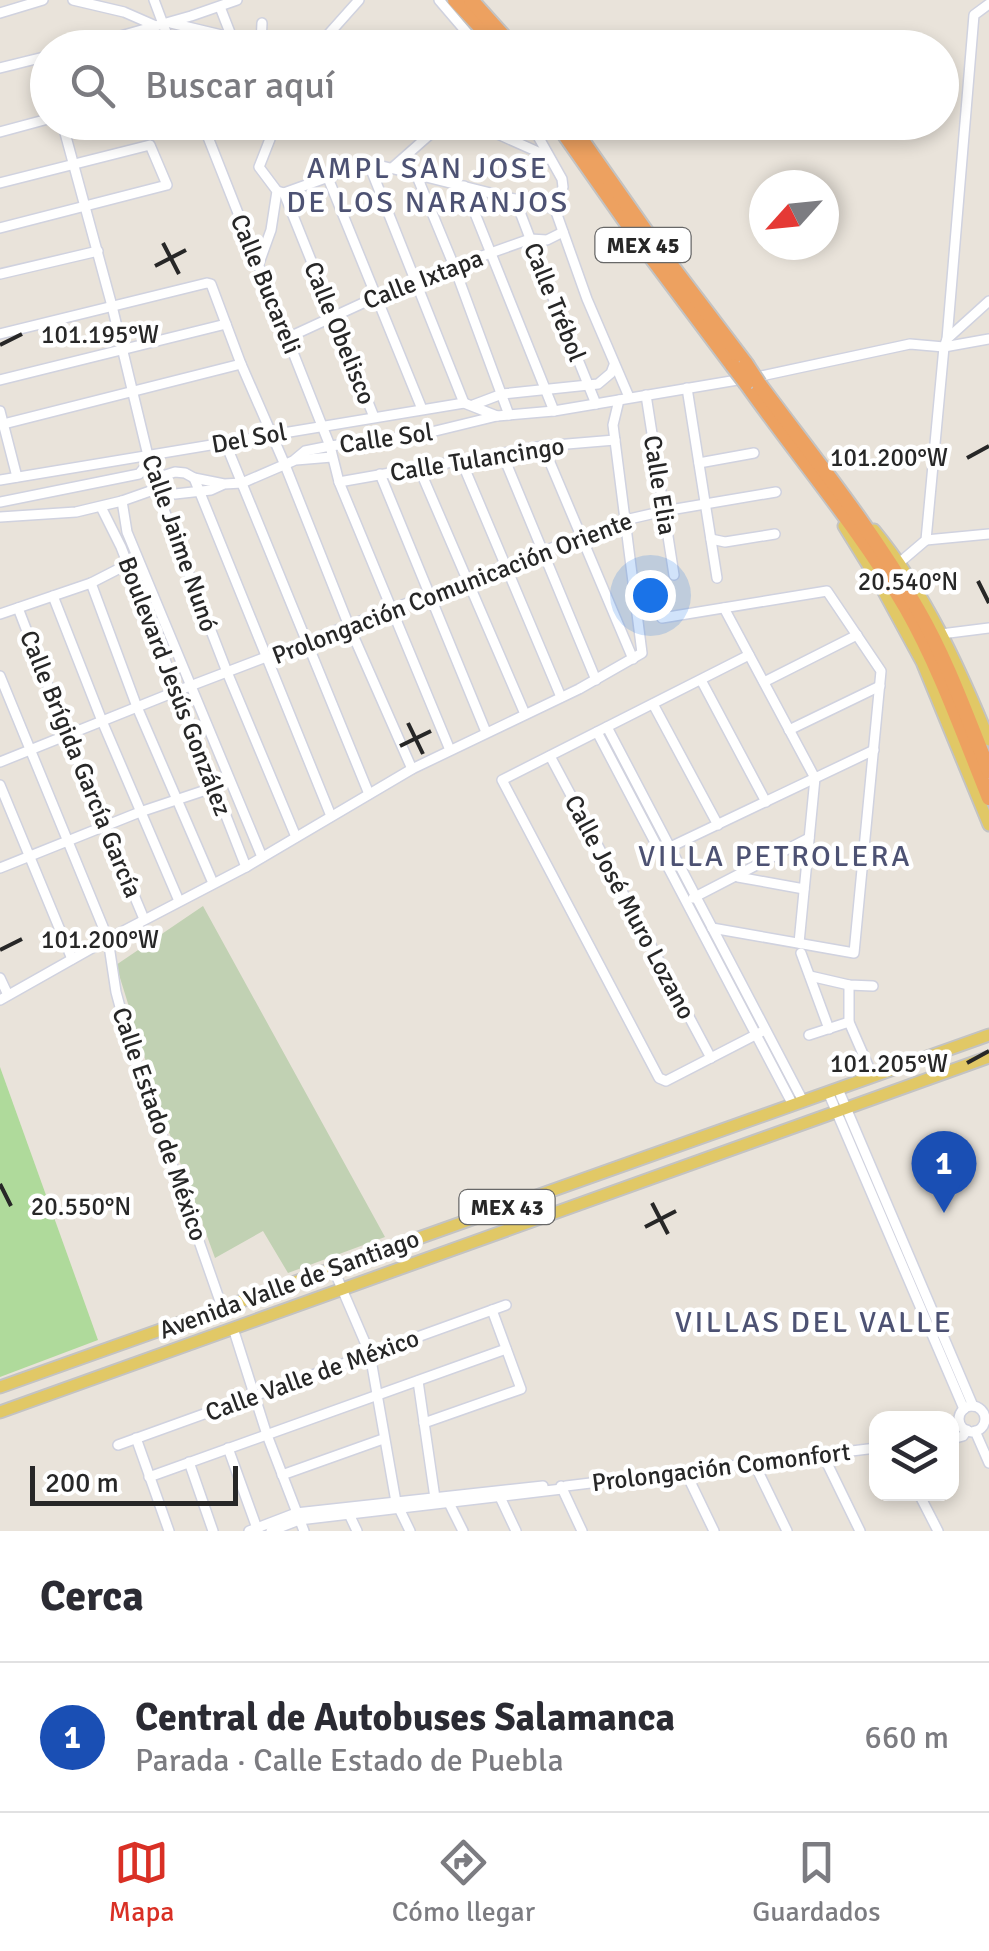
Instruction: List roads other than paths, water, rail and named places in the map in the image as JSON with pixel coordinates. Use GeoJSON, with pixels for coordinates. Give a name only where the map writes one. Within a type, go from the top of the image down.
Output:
{"type":"FeatureCollection","features":[{"type":"Feature","properties":{"kind":"highway"},"geometry":{"type":"LineString","coordinates":[[455,0],[483,30]]}},
{"type":"Feature","properties":{"kind":"highway"},"geometry":{"type":"LineString","coordinates":[[471,0],[498,30]]}},
{"type":"Feature","properties":{"kind":"highway","name":"MEX 45"},"geometry":{"type":"LineString","coordinates":[[569,140],[644,246],[739,365]]}},
{"type":"Feature","properties":{"kind":"highway","name":"MEX 45"},"geometry":{"type":"LineString","coordinates":[[582,140],[907,610],[949,698],[989,798]]}},
{"type":"Feature","properties":{"kind":"highway","name":"MEX 45"},"geometry":{"type":"LineString","coordinates":[[752,384],[825,473],[888,560],[950,675],[989,771]]}},
{"type":"Feature","properties":{"kind":"main road"},"geometry":{"type":"LineString","coordinates":[[801,460],[878,580],[922,662],[989,825]]}},
{"type":"Feature","properties":{"kind":"main road"},"geometry":{"type":"LineString","coordinates":[[825,473],[899,562],[941,634],[989,740]]}},
{"type":"Feature","properties":{"kind":"main road","name":"Avenida Valle de Santiago"},"geometry":{"type":"LineString","coordinates":[[0,1387],[989,1035]]}},
{"type":"Feature","properties":{"kind":"main road","name":"Avenida Valle de Santiago"},"geometry":{"type":"LineString","coordinates":[[0,1412],[989,1057]]}},
{"type":"Feature","properties":{"kind":"street"},"geometry":{"type":"LineString","coordinates":[[0,13],[43,0]]}},
{"type":"Feature","properties":{"kind":"street"},"geometry":{"type":"LineString","coordinates":[[73,0],[185,30]]}},
{"type":"Feature","properties":{"kind":"street"},"geometry":{"type":"LineString","coordinates":[[122,0],[124,12]]}},
{"type":"Feature","properties":{"kind":"street"},"geometry":{"type":"LineString","coordinates":[[154,0],[164,30]]}},
{"type":"Feature","properties":{"kind":"street"},"geometry":{"type":"LineString","coordinates":[[144,30],[237,0]]}},
{"type":"Feature","properties":{"kind":"street"},"geometry":{"type":"LineString","coordinates":[[333,30],[358,0]]}},
{"type":"Feature","properties":{"kind":"street"},"geometry":{"type":"LineString","coordinates":[[439,0],[465,30]]}},
{"type":"Feature","properties":{"kind":"street"},"geometry":{"type":"LineString","coordinates":[[926,540],[974,15],[989,4]]}},
{"type":"Feature","properties":{"kind":"street"},"geometry":{"type":"LineString","coordinates":[[220,7],[229,30]]}},
{"type":"Feature","properties":{"kind":"street"},"geometry":{"type":"LineString","coordinates":[[262,23],[262,30]]}},
{"type":"Feature","properties":{"kind":"street"},"geometry":{"type":"LineString","coordinates":[[0,68],[30,60]]}},
{"type":"Feature","properties":{"kind":"street"},"geometry":{"type":"LineString","coordinates":[[0,132],[30,124]]}},
{"type":"Feature","properties":{"kind":"street","name":"Calle Jaime Nunó"},"geometry":{"type":"LineString","coordinates":[[67,140],[155,484],[226,672],[296,837]]}},
{"type":"Feature","properties":{"kind":"street","name":"Calle Bucareli"},"geometry":{"type":"LineString","coordinates":[[209,140],[330,446],[340,482],[450,750]]}},
{"type":"Feature","properties":{"kind":"street","name":"Calle Obelisco"},"geometry":{"type":"LineString","coordinates":[[270,140],[259,167],[280,192],[374,417]]}},
{"type":"Feature","properties":{"kind":"street"},"geometry":{"type":"LineString","coordinates":[[392,168],[424,140]]}},
{"type":"Feature","properties":{"kind":"street"},"geometry":{"type":"LineString","coordinates":[[511,140],[547,156]]}},
{"type":"Feature","properties":{"kind":"street"},"geometry":{"type":"LineString","coordinates":[[539,140],[563,183],[555,209],[624,398],[613,425],[638,656]]}},
{"type":"Feature","properties":{"kind":"street"},"geometry":{"type":"LineString","coordinates":[[0,183],[150,146],[166,185],[0,228]]}},
{"type":"Feature","properties":{"kind":"street"},"geometry":{"type":"LineString","coordinates":[[348,156],[350,170]]}},
{"type":"Feature","properties":{"kind":"street"},"geometry":{"type":"LineString","coordinates":[[370,167],[468,404],[497,416]]}},
{"type":"Feature","properties":{"kind":"street"},"geometry":{"type":"LineString","coordinates":[[258,266],[280,192],[350,170],[392,168],[555,209]]}},
{"type":"Feature","properties":{"kind":"street"},"geometry":{"type":"LineString","coordinates":[[416,174],[508,415],[554,411],[761,376],[910,344],[989,339]]}},
{"type":"Feature","properties":{"kind":"street"},"geometry":{"type":"LineString","coordinates":[[328,178],[422,409]]}},
{"type":"Feature","properties":{"kind":"street"},"geometry":{"type":"LineString","coordinates":[[464,186],[554,411]]}},
{"type":"Feature","properties":{"kind":"street","name":"Calle Trébol"},"geometry":{"type":"LineString","coordinates":[[516,199],[596,404]]}},
{"type":"Feature","properties":{"kind":"street","name":"Calle Ixtapa"},"geometry":{"type":"LineString","coordinates":[[287,338],[454,266],[562,232]]}},
{"type":"Feature","properties":{"kind":"street"},"geometry":{"type":"LineString","coordinates":[[0,274],[98,251]]}},
{"type":"Feature","properties":{"kind":"street"},"geometry":{"type":"LineString","coordinates":[[0,334],[211,284],[241,364],[289,463],[349,626],[412,769]]}},
{"type":"Feature","properties":{"kind":"street"},"geometry":{"type":"LineString","coordinates":[[946,343],[989,302]]}},
{"type":"Feature","properties":{"kind":"street"},"geometry":{"type":"LineString","coordinates":[[0,380],[226,324]]}},
{"type":"Feature","properties":{"kind":"street"},"geometry":{"type":"LineString","coordinates":[[2,424],[241,364]]}},
{"type":"Feature","properties":{"kind":"street"},"geometry":{"type":"LineString","coordinates":[[588,385],[606,380],[614,364]]}},
{"type":"Feature","properties":{"kind":"street","name":"Del Sol"},"geometry":{"type":"LineString","coordinates":[[0,480],[272,434],[323,429],[374,417],[468,404],[502,394],[588,385]]}},
{"type":"Feature","properties":{"kind":"street"},"geometry":{"type":"LineString","coordinates":[[687,388],[717,578]]}},
{"type":"Feature","properties":{"kind":"street","name":"Calle Elia"},"geometry":{"type":"LineString","coordinates":[[646,395],[674,576]]}},
{"type":"Feature","properties":{"kind":"street"},"geometry":{"type":"LineString","coordinates":[[0,412],[18,477]]}},
{"type":"Feature","properties":{"kind":"street","name":"Calle Sol"},"geometry":{"type":"LineString","coordinates":[[155,484],[175,472],[224,484],[242,483],[289,463],[305,451],[419,434],[508,415]]}},
{"type":"Feature","properties":{"kind":"street"},"geometry":{"type":"LineString","coordinates":[[305,451],[323,429]]}},
{"type":"Feature","properties":{"kind":"street","name":"Calle Tulancingo"},"geometry":{"type":"LineString","coordinates":[[340,482],[543,446],[615,440]]}},
{"type":"Feature","properties":{"kind":"street"},"geometry":{"type":"LineString","coordinates":[[226,442],[369,794]]}},
{"type":"Feature","properties":{"kind":"street"},"geometry":{"type":"LineString","coordinates":[[543,446],[638,656]]}},
{"type":"Feature","properties":{"kind":"street"},"geometry":{"type":"LineString","coordinates":[[502,453],[596,680]]}},
{"type":"Feature","properties":{"kind":"street"},"geometry":{"type":"LineString","coordinates":[[699,464],[754,454]]}},
{"type":"Feature","properties":{"kind":"street"},"geometry":{"type":"LineString","coordinates":[[0,502],[139,474],[148,455]]}},
{"type":"Feature","properties":{"kind":"street"},"geometry":{"type":"LineString","coordinates":[[289,463],[332,458]]}},
{"type":"Feature","properties":{"kind":"street"},"geometry":{"type":"LineString","coordinates":[[460,460],[561,698]]}},
{"type":"Feature","properties":{"kind":"street"},"geometry":{"type":"LineString","coordinates":[[419,468],[525,714]]}},
{"type":"Feature","properties":{"kind":"street"},"geometry":{"type":"LineString","coordinates":[[380,474],[486,732]]}},
{"type":"Feature","properties":{"kind":"street"},"geometry":{"type":"LineString","coordinates":[[194,478],[330,816]]}},
{"type":"Feature","properties":{"kind":"street"},"geometry":{"type":"LineString","coordinates":[[0,517],[101,507],[155,484],[175,494],[211,490],[224,484]]}},
{"type":"Feature","properties":{"kind":"street","name":"Prolongación Comunicación Oriente"},"geometry":{"type":"LineString","coordinates":[[0,762],[626,520],[776,492]]}},
{"type":"Feature","properties":{"kind":"street","name":"Boulevard Jesús González"},"geometry":{"type":"LineString","coordinates":[[122,501],[127,532],[262,857]]}},
{"type":"Feature","properties":{"kind":"street","name":"Boulevard Jesús González"},"geometry":{"type":"LineString","coordinates":[[101,507],[128,564],[246,866]]}},
{"type":"Feature","properties":{"kind":"street"},"geometry":{"type":"LineString","coordinates":[[121,548],[127,532]]}},
{"type":"Feature","properties":{"kind":"street"},"geometry":{"type":"LineString","coordinates":[[711,539],[725,542],[775,534]]}},
{"type":"Feature","properties":{"kind":"street"},"geometry":{"type":"LineString","coordinates":[[899,562],[926,540],[989,534]]}},
{"type":"Feature","properties":{"kind":"street"},"geometry":{"type":"LineString","coordinates":[[0,614],[91,583],[138,558]]}},
{"type":"Feature","properties":{"kind":"street"},"geometry":{"type":"LineString","coordinates":[[91,583],[137,707],[213,883]]}},
{"type":"Feature","properties":{"kind":"street"},"geometry":{"type":"LineString","coordinates":[[662,618],[827,591],[882,671],[854,953],[800,948],[712,928]]}},
{"type":"Feature","properties":{"kind":"street"},"geometry":{"type":"LineString","coordinates":[[54,596],[179,901]]}},
{"type":"Feature","properties":{"kind":"street","name":"Calle Brígida García García"},"geometry":{"type":"LineString","coordinates":[[18,608],[144,919]]}},
{"type":"Feature","properties":{"kind":"street"},"geometry":{"type":"LineString","coordinates":[[724,608],[815,778],[800,948],[829,1029]]}},
{"type":"Feature","properties":{"kind":"street"},"geometry":{"type":"LineString","coordinates":[[941,634],[989,628]]}},
{"type":"Feature","properties":{"kind":"street"},"geometry":{"type":"LineString","coordinates":[[764,682],[857,635]]}},
{"type":"Feature","properties":{"kind":"street"},"geometry":{"type":"LineString","coordinates":[[0,978],[4,997],[246,866],[412,769],[561,698],[638,656]]}},
{"type":"Feature","properties":{"kind":"street"},"geometry":{"type":"LineString","coordinates":[[749,656],[502,780],[659,1078],[666,1080],[760,1032]]}},
{"type":"Feature","properties":{"kind":"street","name":"Calle Estado de México"},"geometry":{"type":"LineString","coordinates":[[0,676],[108,939],[126,1031],[222,1307]]}},
{"type":"Feature","properties":{"kind":"street"},"geometry":{"type":"LineString","coordinates":[[700,680],[766,802]]}},
{"type":"Feature","properties":{"kind":"street"},"geometry":{"type":"LineString","coordinates":[[790,730],[880,686]]}},
{"type":"Feature","properties":{"kind":"street"},"geometry":{"type":"LineString","coordinates":[[653,704],[718,825]]}},
{"type":"Feature","properties":{"kind":"street"},"geometry":{"type":"LineString","coordinates":[[602,730],[798,1103]]}},
{"type":"Feature","properties":{"kind":"street"},"geometry":{"type":"LineString","coordinates":[[665,850],[874,750]]}},
{"type":"Feature","properties":{"kind":"street","name":"Calle José Muro Lozano"},"geometry":{"type":"LineString","coordinates":[[550,756],[711,1058]]}},
{"type":"Feature","properties":{"kind":"street"},"geometry":{"type":"LineString","coordinates":[[0,785],[72,959]]}},
{"type":"Feature","properties":{"kind":"street"},"geometry":{"type":"LineString","coordinates":[[0,868],[140,812],[215,787]]}},
{"type":"Feature","properties":{"kind":"street"},"geometry":{"type":"LineString","coordinates":[[691,899],[809,838]]}},
{"type":"Feature","properties":{"kind":"street"},"geometry":{"type":"LineString","coordinates":[[735,876],[804,889]]}},
{"type":"Feature","properties":{"kind":"street"},"geometry":{"type":"LineString","coordinates":[[691,899],[712,928],[760,1032]]}},
{"type":"Feature","properties":{"kind":"street"},"geometry":{"type":"LineString","coordinates":[[727,958],[728,943],[737,932]]}},
{"type":"Feature","properties":{"kind":"street"},"geometry":{"type":"LineString","coordinates":[[810,976],[873,986]]}},
{"type":"Feature","properties":{"kind":"street"},"geometry":{"type":"LineString","coordinates":[[849,985],[849,1022],[873,1077]]}},
{"type":"Feature","properties":{"kind":"street"},"geometry":{"type":"LineString","coordinates":[[809,1035],[849,1022]]}},
{"type":"Feature","properties":{"kind":"street"},"geometry":{"type":"LineString","coordinates":[[833,1091],[968,1407]]}},
{"type":"Feature","properties":{"kind":"street"},"geometry":{"type":"LineString","coordinates":[[333,1268],[370,1354],[397,1505],[410,1531]]}},
{"type":"Feature","properties":{"kind":"street","name":"Calle Valle de México"},"geometry":{"type":"LineString","coordinates":[[118,1445],[506,1305]]}},
{"type":"Feature","properties":{"kind":"street"},"geometry":{"type":"LineString","coordinates":[[424,1423],[521,1389],[492,1310]]}},
{"type":"Feature","properties":{"kind":"street"},"geometry":{"type":"LineString","coordinates":[[233,1328],[304,1531]]}},
{"type":"Feature","properties":{"kind":"street"},"geometry":{"type":"LineString","coordinates":[[149,1476],[506,1349]]}},
{"type":"Feature","properties":{"kind":"street"},"geometry":{"type":"LineString","coordinates":[[418,1380],[435,1498]]}},
{"type":"Feature","properties":{"kind":"street"},"geometry":{"type":"LineString","coordinates":[[968,1407],[960,1420],[989,1463]]}},
{"type":"Feature","properties":{"kind":"street"},"geometry":{"type":"LineString","coordinates":[[959,1437],[983,1426],[981,1410],[968,1407]]}},
{"type":"Feature","properties":{"kind":"street"},"geometry":{"type":"LineString","coordinates":[[136,1438],[168,1531]]}},
{"type":"Feature","properties":{"kind":"street"},"geometry":{"type":"LineString","coordinates":[[282,1475],[384,1439]]}},
{"type":"Feature","properties":{"kind":"street"},"geometry":{"type":"LineString","coordinates":[[228,1448],[255,1530]]}},
{"type":"Feature","properties":{"kind":"street","name":"Prolongación Comonfort"},"geometry":{"type":"LineString","coordinates":[[271,1531],[298,1517],[349,1514],[435,1498],[869,1449]]}},
{"type":"Feature","properties":{"kind":"street"},"geometry":{"type":"LineString","coordinates":[[823,1455],[860,1531]]}},
{"type":"Feature","properties":{"kind":"street"},"geometry":{"type":"LineString","coordinates":[[190,1462],[213,1531]]}},
{"type":"Feature","properties":{"kind":"street"},"geometry":{"type":"LineString","coordinates":[[754,1463],[788,1531]]}},
{"type":"Feature","properties":{"kind":"street"},"geometry":{"type":"LineString","coordinates":[[685,1472],[714,1531]]}},
{"type":"Feature","properties":{"kind":"street"},"geometry":{"type":"LineString","coordinates":[[562,1486],[582,1531]]}},
{"type":"Feature","properties":{"kind":"street","name":"Prolongación Comonfort"},"geometry":{"type":"LineString","coordinates":[[255,1530],[298,1517],[449,1503],[562,1486]]}},
{"type":"Feature","properties":{"kind":"street"},"geometry":{"type":"LineString","coordinates":[[500,1497],[516,1531]]}},
{"type":"Feature","properties":{"kind":"street"},"geometry":{"type":"LineString","coordinates":[[923,1501],[938,1531]]}},
{"type":"Feature","properties":{"kind":"street"},"geometry":{"type":"LineString","coordinates":[[449,1503],[463,1531]]}},
{"type":"Feature","properties":{"kind":"street"},"geometry":{"type":"LineString","coordinates":[[349,1514],[357,1531]]}},
{"type":"Feature","properties":{"kind":"place","name":"Central de Autobuses Salamanca"},"geometry":{"type":"Point","coordinates":[944,1213]}},
{"type":"Feature","properties":{"kind":"district","name":"AMPL SAN JOSE DE LOS NARANJOS"},"geometry":{"type":"Point","coordinates":[428,185]}},
{"type":"Feature","properties":{"kind":"district","name":"VILLA PETROLERA"},"geometry":{"type":"Point","coordinates":[775,856]}},
{"type":"Feature","properties":{"kind":"district","name":"VILLAS DEL VALLE"},"geometry":{"type":"Point","coordinates":[814,1322]}}]}
